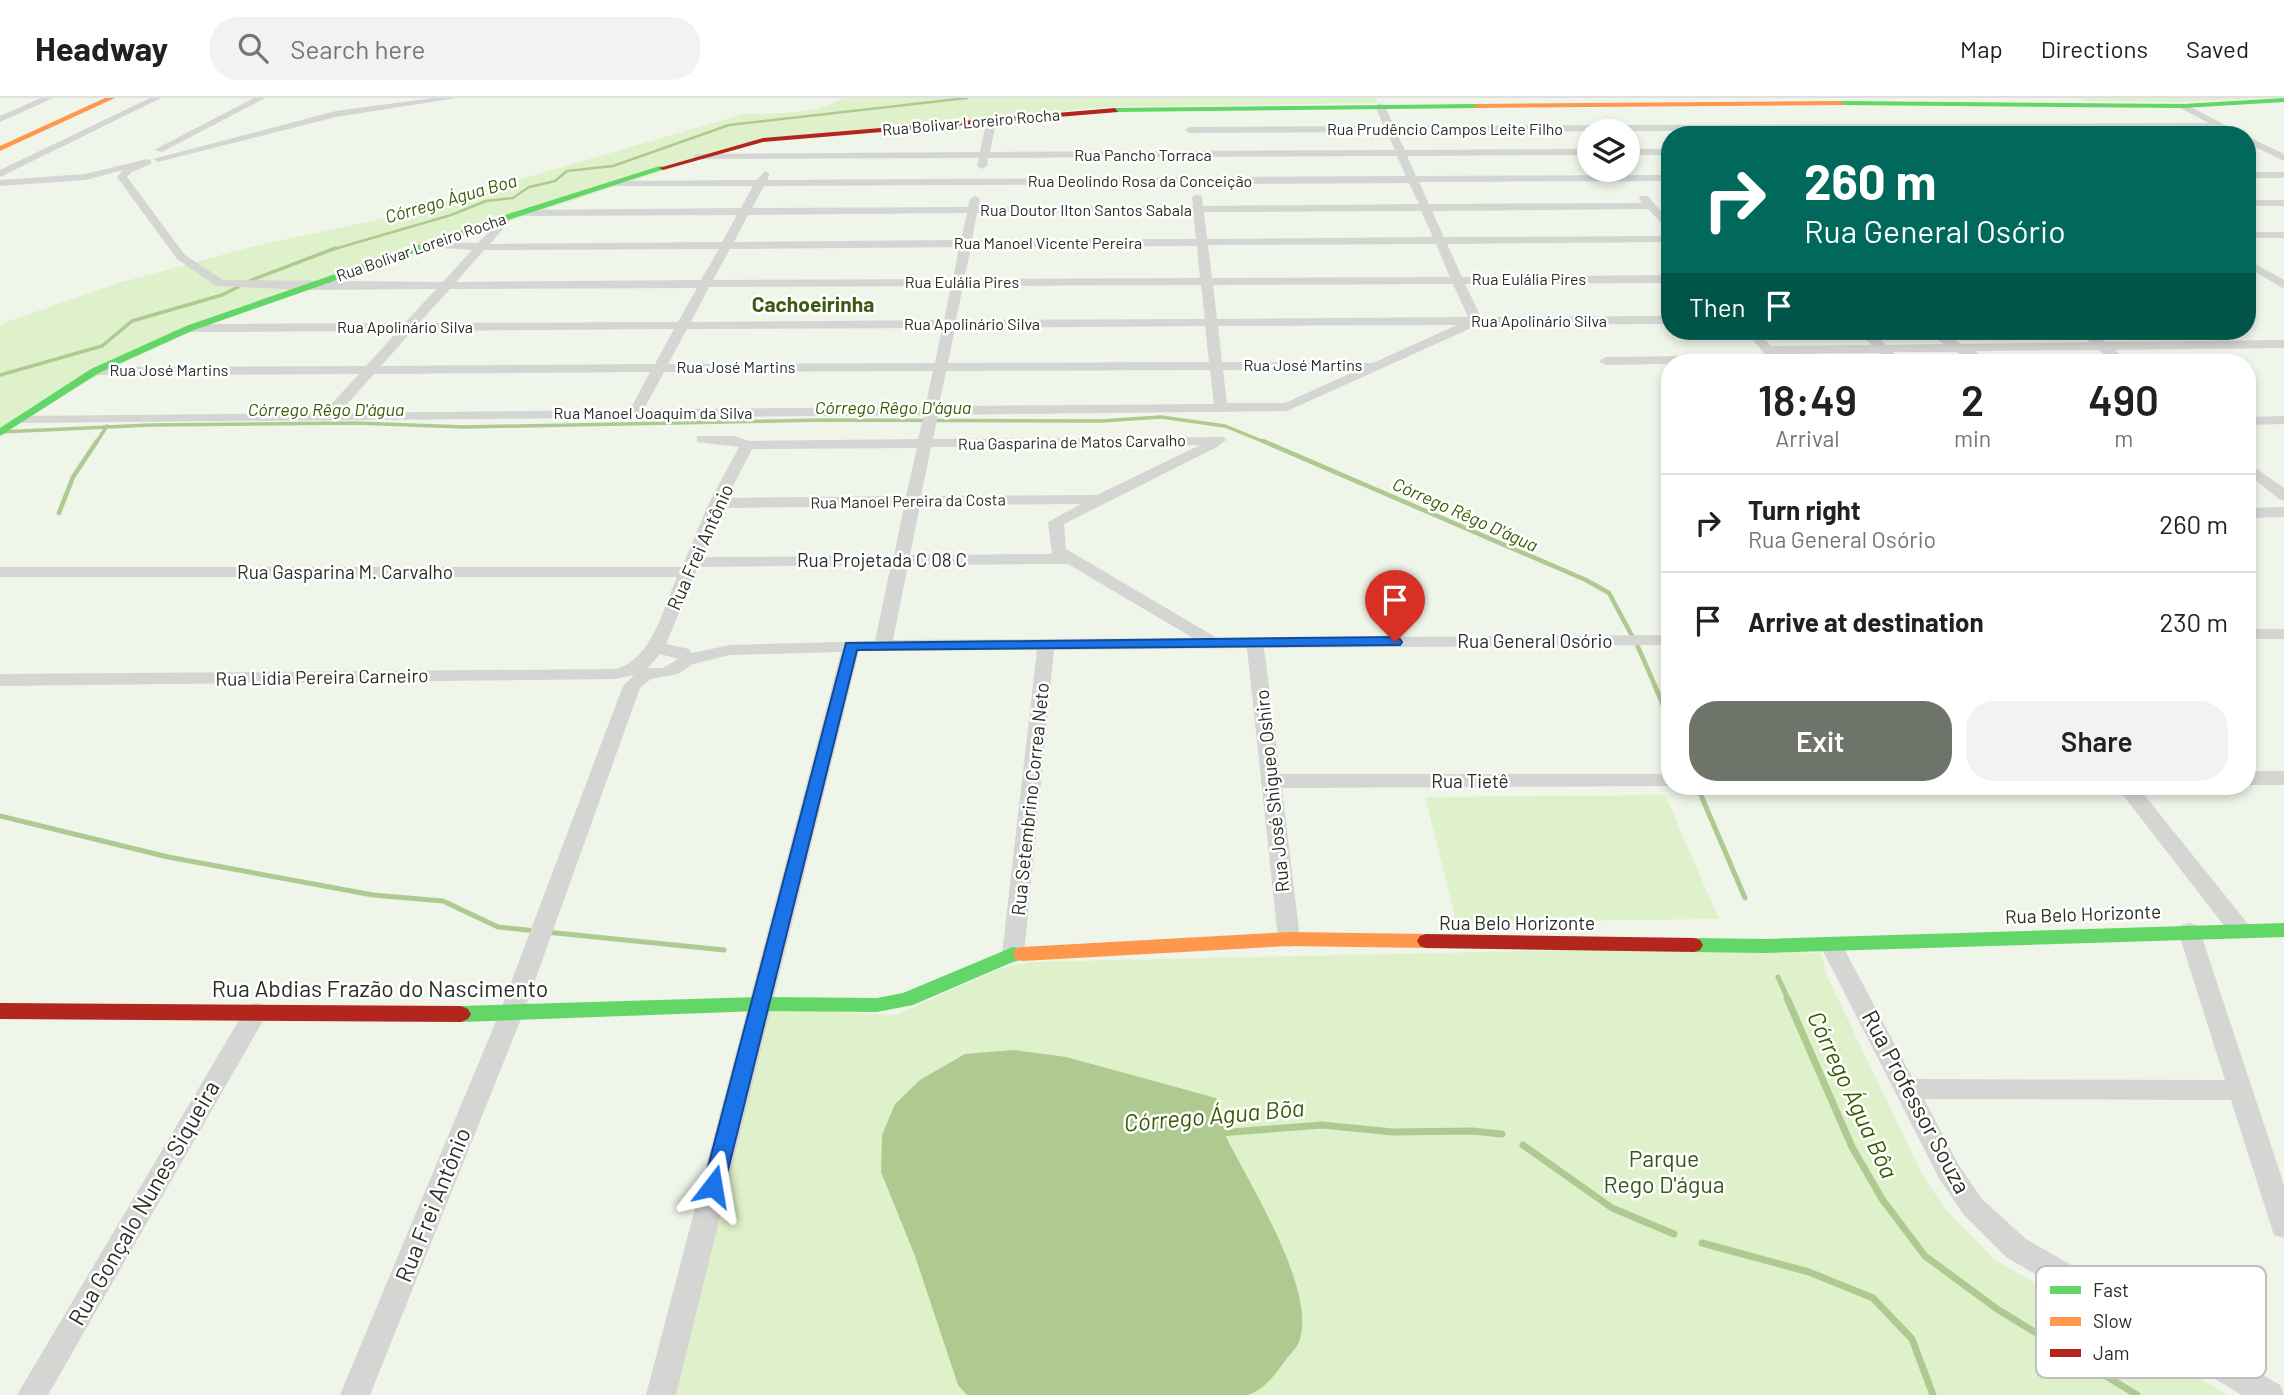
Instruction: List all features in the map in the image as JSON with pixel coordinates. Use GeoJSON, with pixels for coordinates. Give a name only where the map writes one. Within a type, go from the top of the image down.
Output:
{"type":"FeatureCollection","features":[{"type":"Feature","properties":{"kind":"main road"},"geometry":{"type":"LineString","coordinates":[[0,142],[87,98]]}},
{"type":"Feature","properties":{"kind":"main road"},"geometry":{"type":"LineString","coordinates":[[0,149],[111,98]]}},
{"type":"Feature","properties":{"kind":"main road","name":"Rua Bolivar Loreiro Rocha"},"geometry":{"type":"LineString","coordinates":[[9,427],[95,370],[190,328],[427,244],[610,184],[697,157],[782,138],[1107,110],[1187,107],[1380,106],[1720,120],[1853,107],[1989,102],[2183,106],[2284,100]]}},
{"type":"Feature","properties":{"kind":"main road","name":"Rua Belo Horizonte"},"geometry":{"type":"LineString","coordinates":[[760,1004],[877,1005],[906,1000],[1013,954],[1289,939],[1388,943],[1831,945],[2189,931],[2284,930]]}},
{"type":"Feature","properties":{"kind":"main road","name":"Rua Abdias Frazão do Nascimento"},"geometry":{"type":"LineString","coordinates":[[2,1014],[511,1014],[760,1004]]}},
{"type":"Feature","properties":{"kind":"street"},"geometry":{"type":"LineString","coordinates":[[0,119],[49,98]]}},
{"type":"Feature","properties":{"kind":"street"},"geometry":{"type":"LineString","coordinates":[[0,174],[157,98]]}},
{"type":"Feature","properties":{"kind":"street"},"geometry":{"type":"LineString","coordinates":[[148,160],[261,98]]}},
{"type":"Feature","properties":{"kind":"street"},"geometry":{"type":"LineString","coordinates":[[331,116],[361,98]]}},
{"type":"Feature","properties":{"kind":"street"},"geometry":{"type":"LineString","coordinates":[[0,183],[86,177],[331,116],[452,98]]}},
{"type":"Feature","properties":{"kind":"street"},"geometry":{"type":"LineString","coordinates":[[1989,102],[2029,126]]}},
{"type":"Feature","properties":{"kind":"street"},"geometry":{"type":"LineString","coordinates":[[1377,365],[1476,321],[1380,106]]}},
{"type":"Feature","properties":{"kind":"street"},"geometry":{"type":"LineString","coordinates":[[2183,106],[2221,126]]}},
{"type":"Feature","properties":{"kind":"street"},"geometry":{"type":"LineString","coordinates":[[1187,107],[1221,408]]}},
{"type":"Feature","properties":{"kind":"street"},"geometry":{"type":"LineString","coordinates":[[1868,119],[1877,126]]}},
{"type":"Feature","properties":{"kind":"street","name":"Rua Prudêncio Campos Leite Filho"},"geometry":{"type":"LineString","coordinates":[[1190,130],[1390,129],[1720,120],[1855,126]]}},
{"type":"Feature","properties":{"kind":"street"},"geometry":{"type":"LineString","coordinates":[[883,646],[991,122]]}},
{"type":"Feature","properties":{"kind":"street","name":"Rua Prudêncio Campos Leite Filho"},"geometry":{"type":"LineString","coordinates":[[2029,126],[2221,126]]}},
{"type":"Feature","properties":{"kind":"street"},"geometry":{"type":"LineString","coordinates":[[635,413],[746,212],[782,138]]}},
{"type":"Feature","properties":{"kind":"street"},"geometry":{"type":"LineString","coordinates":[[2256,144],[2284,158]]}},
{"type":"Feature","properties":{"kind":"street"},"geometry":{"type":"LineString","coordinates":[[2256,149],[2266,149]]}},
{"type":"Feature","properties":{"kind":"street","name":"Rua Pancho Torraca"},"geometry":{"type":"LineString","coordinates":[[697,157],[1577,152]]}},
{"type":"Feature","properties":{"kind":"street"},"geometry":{"type":"LineString","coordinates":[[1640,152],[1661,152]]}},
{"type":"Feature","properties":{"kind":"street","name":"Rua Eulália Pires"},"geometry":{"type":"LineString","coordinates":[[148,160],[128,170],[122,177],[181,257],[220,283],[307,286],[1661,279]]}},
{"type":"Feature","properties":{"kind":"street"},"geometry":{"type":"LineString","coordinates":[[2256,175],[2284,174]]}},
{"type":"Feature","properties":{"kind":"street","name":"Rua Deolindo Rosa da Conceição"},"geometry":{"type":"LineString","coordinates":[[610,184],[1413,180],[1577,175]]}},
{"type":"Feature","properties":{"kind":"street","name":"Rua Deolindo Rosa da Conceição"},"geometry":{"type":"LineString","coordinates":[[1640,175],[1661,177]]}},
{"type":"Feature","properties":{"kind":"street"},"geometry":{"type":"LineString","coordinates":[[1630,182],[1661,219]]}},
{"type":"Feature","properties":{"kind":"street"},"geometry":{"type":"LineString","coordinates":[[2256,203],[2284,203]]}},
{"type":"Feature","properties":{"kind":"street","name":"Rua Doutor Ilton Santos Sabala"},"geometry":{"type":"LineString","coordinates":[[515,215],[1650,206]]}},
{"type":"Feature","properties":{"kind":"street"},"geometry":{"type":"LineString","coordinates":[[328,416],[515,215]]}},
{"type":"Feature","properties":{"kind":"street"},"geometry":{"type":"LineString","coordinates":[[2256,235],[2284,235]]}},
{"type":"Feature","properties":{"kind":"street","name":"Rua Manoel Vicente Pereira"},"geometry":{"type":"LineString","coordinates":[[427,244],[484,247],[1661,239]]}},
{"type":"Feature","properties":{"kind":"street"},"geometry":{"type":"LineString","coordinates":[[2256,267],[2278,278],[2284,285]]}},
{"type":"Feature","properties":{"kind":"street"},"geometry":{"type":"LineString","coordinates":[[2256,278],[2278,278]]}},
{"type":"Feature","properties":{"kind":"street","name":"Rua Apolinário Silva"},"geometry":{"type":"LineString","coordinates":[[190,328],[1661,320]]}},
{"type":"Feature","properties":{"kind":"street"},"geometry":{"type":"LineString","coordinates":[[1760,340],[1771,354]]}},
{"type":"Feature","properties":{"kind":"street"},"geometry":{"type":"LineString","coordinates":[[1874,340],[1888,354]]}},
{"type":"Feature","properties":{"kind":"street"},"geometry":{"type":"LineString","coordinates":[[1947,340],[1970,354]]}},
{"type":"Feature","properties":{"kind":"street"},"geometry":{"type":"LineString","coordinates":[[2095,340],[2112,354]]}},
{"type":"Feature","properties":{"kind":"street"},"geometry":{"type":"LineString","coordinates":[[1810,354],[1957,346],[2284,344]]}},
{"type":"Feature","properties":{"kind":"street"},"geometry":{"type":"LineString","coordinates":[[1606,361],[1661,360]]}},
{"type":"Feature","properties":{"kind":"street","name":"Rua José Martins"},"geometry":{"type":"LineString","coordinates":[[95,370],[1377,365]]}},
{"type":"Feature","properties":{"kind":"street","name":"Rua Manoel Joaquim da Silva"},"geometry":{"type":"LineString","coordinates":[[702,439],[734,440],[747,445],[928,424],[1221,408],[1287,407],[1377,365]]}},
{"type":"Feature","properties":{"kind":"street","name":"Rua Manoel Joaquim da Silva"},"geometry":{"type":"LineString","coordinates":[[9,427],[328,416],[635,413],[928,424]]}},
{"type":"Feature","properties":{"kind":"street"},"geometry":{"type":"LineString","coordinates":[[2256,421],[2284,420]]}},
{"type":"Feature","properties":{"kind":"street","name":"Rua Gasparina de Matos Carvalho"},"geometry":{"type":"LineString","coordinates":[[928,424],[1220,440],[1098,499]]}},
{"type":"Feature","properties":{"kind":"street","name":"Rua Frei Antônio"},"geometry":{"type":"LineString","coordinates":[[355,1395],[511,1014],[632,685],[654,649],[692,567],[717,503],[747,445]]}},
{"type":"Feature","properties":{"kind":"street"},"geometry":{"type":"LineString","coordinates":[[2256,473],[2284,496]]}},
{"type":"Feature","properties":{"kind":"street"},"geometry":{"type":"LineString","coordinates":[[1098,499],[1056,522],[1058,551],[1213,643]]}},
{"type":"Feature","properties":{"kind":"street","name":"Rua Manoel Pereira da Costa"},"geometry":{"type":"LineString","coordinates":[[717,503],[1098,499]]}},
{"type":"Feature","properties":{"kind":"street"},"geometry":{"type":"LineString","coordinates":[[2256,513],[2284,512]]}},
{"type":"Feature","properties":{"kind":"street","name":"Rua Projetada C 08 C"},"geometry":{"type":"LineString","coordinates":[[692,567],[900,560],[1070,559]]}},
{"type":"Feature","properties":{"kind":"street","name":"Rua Gasparina M. Carvalho"},"geometry":{"type":"LineString","coordinates":[[0,572],[692,567]]}},
{"type":"Feature","properties":{"kind":"street"},"geometry":{"type":"LineString","coordinates":[[2256,634],[2284,634]]}},
{"type":"Feature","properties":{"kind":"street","name":"Rua General Osório"},"geometry":{"type":"LineString","coordinates":[[687,660],[730,650],[851,646],[1661,640]]}},
{"type":"Feature","properties":{"kind":"street","name":"Rua José Shigueo Oshiro"},"geometry":{"type":"LineString","coordinates":[[1255,643],[1289,939]]}},
{"type":"Feature","properties":{"kind":"street","name":"Rua Setembrino Correa Neto"},"geometry":{"type":"LineString","coordinates":[[1013,954],[1046,644]]}},
{"type":"Feature","properties":{"kind":"street"},"geometry":{"type":"LineString","coordinates":[[661,1395],[851,646]]}},
{"type":"Feature","properties":{"kind":"street"},"geometry":{"type":"LineString","coordinates":[[654,649],[664,648],[683,653],[687,660]]}},
{"type":"Feature","properties":{"kind":"street","name":"Rua Lidia Pereira Carneiro"},"geometry":{"type":"LineString","coordinates":[[2,680],[615,674],[681,667],[687,660]]}},
{"type":"Feature","properties":{"kind":"street"},"geometry":{"type":"LineString","coordinates":[[2256,778],[2284,778]]}},
{"type":"Feature","properties":{"kind":"street","name":"Rua Tietê"},"geometry":{"type":"LineString","coordinates":[[1271,781],[1661,781]]}},
{"type":"Feature","properties":{"kind":"street"},"geometry":{"type":"LineString","coordinates":[[2133,795],[2240,930]]}},
{"type":"Feature","properties":{"kind":"street"},"geometry":{"type":"LineString","coordinates":[[2189,931],[2284,1226]]}},
{"type":"Feature","properties":{"kind":"street","name":"Rua Professor Souza"},"geometry":{"type":"LineString","coordinates":[[1831,945],[1949,1171],[1973,1207],[2016,1248],[2047,1266]]}},
{"type":"Feature","properties":{"kind":"street","name":"Rua Gonçalo Nunes Siqueira"},"geometry":{"type":"LineString","coordinates":[[32,1395],[256,1012]]}},
{"type":"Feature","properties":{"kind":"street"},"geometry":{"type":"LineString","coordinates":[[1908,1088],[2242,1090]]}},
{"type":"Feature","properties":{"kind":"street","name":"Rua Professor Souza"},"geometry":{"type":"LineString","coordinates":[[2241,1378],[2270,1395]]}},
{"type":"Feature","properties":{"kind":"green space"},"geometry":{"type":"Polygon","coordinates":[[[843,98],[1376,98],[1377,103],[1108,107],[765,138],[183,327],[0,431],[0,325],[12,320],[119,283],[251,247],[390,217],[744,114],[820,108],[843,98]]]}},
{"type":"Feature","properties":{"kind":"green space"},"geometry":{"type":"Polygon","coordinates":[[[2077,98],[2266,98],[2179,102],[2087,101],[2077,98]]]}},
{"type":"Feature","properties":{"kind":"green space"},"geometry":{"type":"Polygon","coordinates":[[[1665,795],[1719,919],[1456,922],[1425,797],[1665,795]]]}},
{"type":"Feature","properties":{"kind":"green space","name":"Parque Rego D'água"},"geometry":{"type":"Polygon","coordinates":[[[1658,948],[1821,953],[1826,974],[1922,1174],[1945,1209],[1995,1260],[2036,1284],[2036,1378],[2199,1378],[2228,1395],[670,1395],[763,1008],[896,1015],[999,969],[1030,962],[1658,948]]]}},
{"type":"Feature","properties":{"kind":"water"},"geometry":{"type":"Polygon","coordinates":[[[1014,1050],[1066,1057],[1216,1098],[1227,1139],[1279,1239],[1299,1296],[1302,1321],[1299,1342],[1275,1374],[1259,1389],[1248,1395],[967,1395],[958,1385],[915,1256],[881,1172],[882,1135],[895,1104],[920,1080],[965,1054],[1014,1050]]]}},
{"type":"Feature","properties":{"kind":"waterway","name":"Córrego Água Boa"},"geometry":{"type":"LineString","coordinates":[[331,250],[451,215],[486,201],[513,198],[529,187],[555,181],[567,171],[613,166],[729,125],[967,98]]}},
{"type":"Feature","properties":{"kind":"waterway","name":"Córrego Água Boa"},"geometry":{"type":"LineString","coordinates":[[0,375],[102,346],[132,321],[222,295],[254,279],[336,248]]}},
{"type":"Feature","properties":{"kind":"waterway","name":"Córrego Rêgo D'água"},"geometry":{"type":"LineString","coordinates":[[106,427],[356,423],[464,427],[823,420],[1101,421],[1161,417],[1225,426],[1267,443]]}},
{"type":"Feature","properties":{"kind":"waterway","name":"Córrego Rêgo D'água"},"geometry":{"type":"LineString","coordinates":[[0,432],[106,427]]}},
{"type":"Feature","properties":{"kind":"waterway"},"geometry":{"type":"LineString","coordinates":[[96,443],[106,427]]}},
{"type":"Feature","properties":{"kind":"waterway"},"geometry":{"type":"LineString","coordinates":[[59,513],[73,477],[97,441]]}},
{"type":"Feature","properties":{"kind":"waterway","name":"Córrego Rêgo D'água"},"geometry":{"type":"LineString","coordinates":[[1263,441],[1586,580],[1609,593],[1656,688]]}},
{"type":"Feature","properties":{"kind":"waterway","name":"Córrego Rêgo D'água"},"geometry":{"type":"LineString","coordinates":[[1655,686],[1661,700]]}},
{"type":"Feature","properties":{"kind":"waterway","name":"Córrego Rêgo D'água"},"geometry":{"type":"LineString","coordinates":[[1701,795],[1745,898]]}},
{"type":"Feature","properties":{"kind":"waterway"},"geometry":{"type":"LineString","coordinates":[[0,816],[168,857],[373,895],[443,901],[498,927],[536,931]]}},
{"type":"Feature","properties":{"kind":"waterway"},"geometry":{"type":"LineString","coordinates":[[546,932],[724,950]]}},
{"type":"Feature","properties":{"kind":"waterway","name":"Córrego Água Bôa"},"geometry":{"type":"LineString","coordinates":[[1778,977],[1788,999]]}},
{"type":"Feature","properties":{"kind":"waterway","name":"Córrego Água Bôa"},"geometry":{"type":"LineString","coordinates":[[1787,998],[1852,1147],[1882,1199],[1925,1256],[1997,1309],[2036,1333]]}},
{"type":"Feature","properties":{"kind":"waterway","name":"Córrego Água Bõa"},"geometry":{"type":"LineString","coordinates":[[1219,1133],[1322,1125],[1393,1132],[1472,1131],[1502,1134]]}},
{"type":"Feature","properties":{"kind":"waterway","name":"Córrego Água Bõa"},"geometry":{"type":"LineString","coordinates":[[1523,1145],[1612,1208],[1674,1234]]}},
{"type":"Feature","properties":{"kind":"waterway","name":"Córrego Água Bõa"},"geometry":{"type":"LineString","coordinates":[[1702,1243],[1809,1272],[1873,1298],[1912,1339],[1933,1395]]}},
{"type":"Feature","properties":{"kind":"waterway","name":"Córrego Água Bôa"},"geometry":{"type":"LineString","coordinates":[[2109,1378],[2137,1395]]}},
{"type":"Feature","properties":{"kind":"traffic: fast"},"geometry":{"type":"LineString","coordinates":[[1841,103],[2183,106],[2284,100]]}},
{"type":"Feature","properties":{"kind":"traffic: fast"},"geometry":{"type":"LineString","coordinates":[[1115,110],[1477,106]]}},
{"type":"Feature","properties":{"kind":"traffic: fast"},"geometry":{"type":"LineString","coordinates":[[0,433],[95,371],[190,328],[508,217],[663,168]]}},
{"type":"Feature","properties":{"kind":"traffic: fast"},"geometry":{"type":"LineString","coordinates":[[1694,945],[1765,946],[2284,930]]}},
{"type":"Feature","properties":{"kind":"traffic: fast"},"geometry":{"type":"LineString","coordinates":[[461,1014],[759,1004],[877,1005],[906,1000],[1013,954],[1022,954]]}},
{"type":"Feature","properties":{"kind":"traffic: slow"},"geometry":{"type":"LineString","coordinates":[[0,149],[111,98]]}},
{"type":"Feature","properties":{"kind":"traffic: slow"},"geometry":{"type":"LineString","coordinates":[[1477,106],[1841,103]]}},
{"type":"Feature","properties":{"kind":"traffic: slow"},"geometry":{"type":"LineString","coordinates":[[1022,954],[1289,939],[1426,941]]}},
{"type":"Feature","properties":{"kind":"traffic: jam"},"geometry":{"type":"LineString","coordinates":[[663,168],[763,140],[1115,110]]}},
{"type":"Feature","properties":{"kind":"traffic: jam"},"geometry":{"type":"LineString","coordinates":[[1426,941],[1694,945]]}},
{"type":"Feature","properties":{"kind":"traffic: jam"},"geometry":{"type":"LineString","coordinates":[[0,1011],[461,1014]]}},
{"type":"Feature","properties":{"kind":"district","name":"Cachoeirinha"},"geometry":{"type":"Point","coordinates":[813,305]}},
{"type":"Feature","properties":{"kind":"route"},"geometry":{"type":"LineString","coordinates":[[713,1186],[851,646],[1395,642]]}}]}
